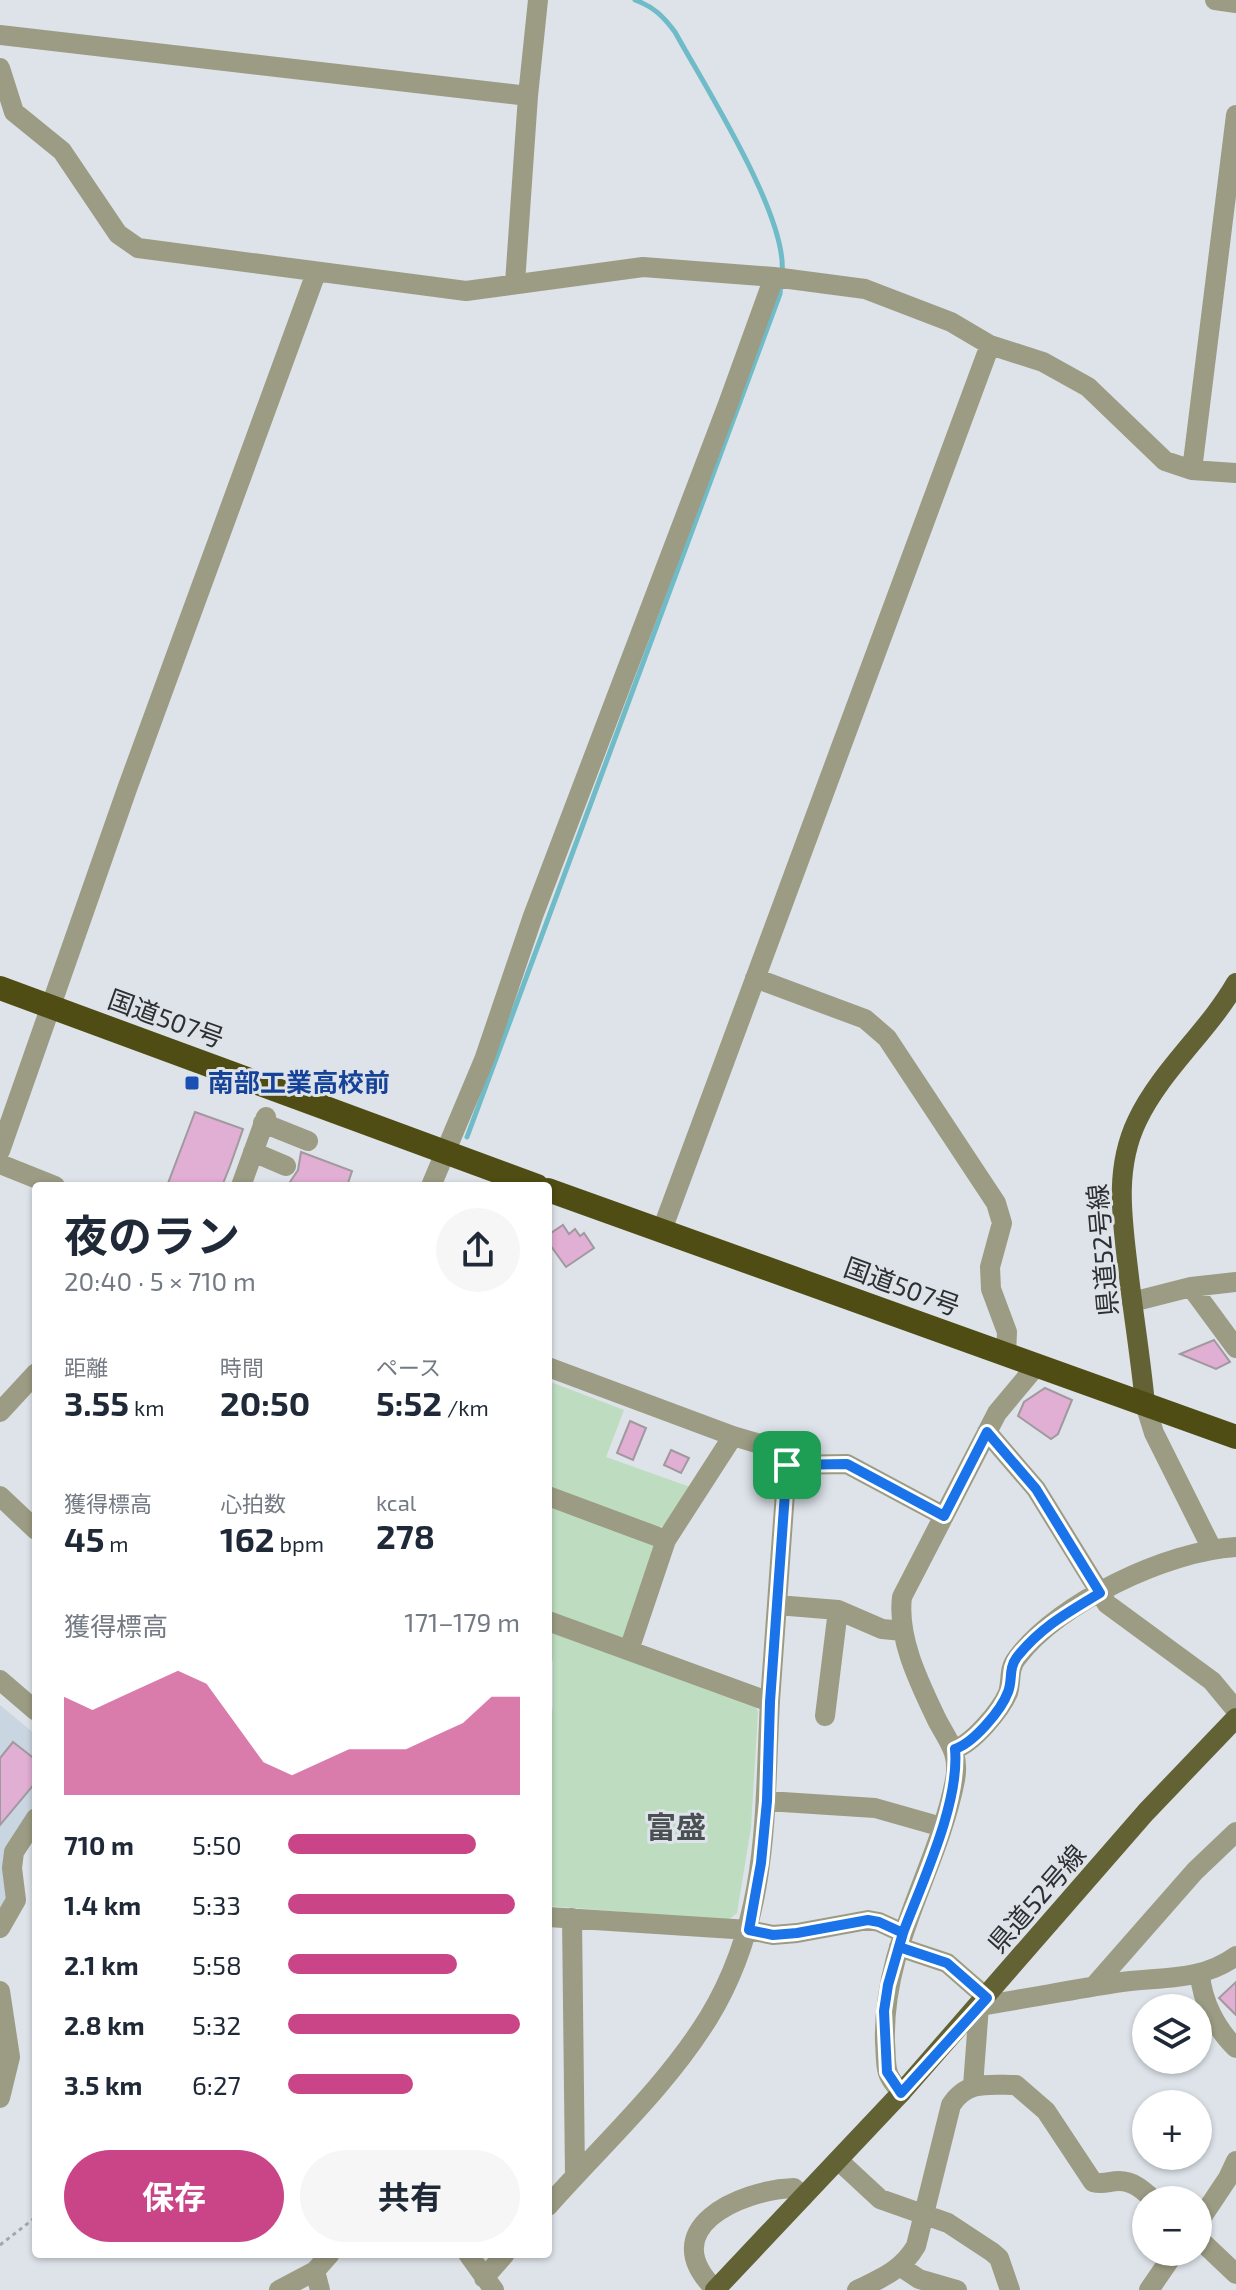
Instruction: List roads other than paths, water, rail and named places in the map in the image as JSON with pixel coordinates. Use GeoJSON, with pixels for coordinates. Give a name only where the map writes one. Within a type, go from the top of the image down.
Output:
{"type":"FeatureCollection","features":[{"type":"Feature","properties":{"kind":"highway","name":"国道507号"},"geometry":{"type":"LineString","coordinates":[[0,988],[526,1182]]}},
{"type":"Feature","properties":{"kind":"highway","name":"国道507号"},"geometry":{"type":"LineString","coordinates":[[552,1191],[1236,1437]]}},
{"type":"Feature","properties":{"kind":"main road","name":"県道52号線"},"geometry":{"type":"LineString","coordinates":[[1145,1404],[1121,1192],[1128,1142],[1148,1102],[1236,983]]}},
{"type":"Feature","properties":{"kind":"main road","name":"県道52号線"},"geometry":{"type":"LineString","coordinates":[[715,2290],[901,2093],[1146,1812],[1236,1718]]}},
{"type":"Feature","properties":{"kind":"street"},"geometry":{"type":"LineString","coordinates":[[515,283],[538,0]]}},
{"type":"Feature","properties":{"kind":"street"},"geometry":{"type":"LineString","coordinates":[[1215,0],[1236,3]]}},
{"type":"Feature","properties":{"kind":"street"},"geometry":{"type":"LineString","coordinates":[[0,35],[528,96]]}},
{"type":"Feature","properties":{"kind":"street"},"geometry":{"type":"LineString","coordinates":[[0,68],[14,112],[62,151],[118,234],[138,248],[466,291],[643,267],[774,277],[865,289],[951,322],[990,345],[1043,362],[1088,387],[1165,461],[1192,470],[1236,473]]}},
{"type":"Feature","properties":{"kind":"street"},"geometry":{"type":"LineString","coordinates":[[1192,470],[1236,115]]}},
{"type":"Feature","properties":{"kind":"street"},"geometry":{"type":"LineString","coordinates":[[0,1151],[127,789],[316,273]]}},
{"type":"Feature","properties":{"kind":"street"},"geometry":{"type":"LineString","coordinates":[[433,1182],[484,1060],[533,916],[774,277]]}},
{"type":"Feature","properties":{"kind":"street"},"geometry":{"type":"LineString","coordinates":[[662,1230],[990,345]]}},
{"type":"Feature","properties":{"kind":"street"},"geometry":{"type":"LineString","coordinates":[[755,978],[865,1019],[896,1050],[996,1203],[1002,1223],[990,1267],[991,1289],[1007,1332],[1006,1355]]}},
{"type":"Feature","properties":{"kind":"street"},"geometry":{"type":"LineString","coordinates":[[242,1182],[265,1120],[308,1141]]}},
{"type":"Feature","properties":{"kind":"street"},"geometry":{"type":"LineString","coordinates":[[253,1152],[286,1166]]}},
{"type":"Feature","properties":{"kind":"street"},"geometry":{"type":"LineString","coordinates":[[0,1164],[45,1182]]}},
{"type":"Feature","properties":{"kind":"street"},"geometry":{"type":"LineString","coordinates":[[1132,1302],[1191,1287],[1236,1282]]}},
{"type":"Feature","properties":{"kind":"street"},"geometry":{"type":"LineString","coordinates":[[1191,1287],[1236,1348]]}},
{"type":"Feature","properties":{"kind":"street"},"geometry":{"type":"LineString","coordinates":[[901,2093],[887,2072],[884,2011],[888,1985],[942,1827],[955,1778],[955,1749],[946,1739],[930,1705],[903,1631],[900,1615],[902,1597],[1004,1402],[1037,1365]]}},
{"type":"Feature","properties":{"kind":"street"},"geometry":{"type":"LineString","coordinates":[[552,1368],[733,1436],[783,1451],[787,1465],[770,1702],[767,1801],[761,1863],[749,1930],[710,2016],[689,2046],[552,2201]]}},
{"type":"Feature","properties":{"kind":"street"},"geometry":{"type":"LineString","coordinates":[[0,1412],[32,1377]]}},
{"type":"Feature","properties":{"kind":"street"},"geometry":{"type":"LineString","coordinates":[[1145,1404],[1154,1433],[1177,1482],[1229,1550]]}},
{"type":"Feature","properties":{"kind":"street"},"geometry":{"type":"LineString","coordinates":[[987,1432],[1036,1489],[1100,1593],[1122,1617],[1212,1681],[1236,1710]]}},
{"type":"Feature","properties":{"kind":"street"},"geometry":{"type":"LineString","coordinates":[[629,1650],[666,1540],[733,1436]]}},
{"type":"Feature","properties":{"kind":"street"},"geometry":{"type":"LineString","coordinates":[[787,1465],[847,1464],[944,1516]]}},
{"type":"Feature","properties":{"kind":"street"},"geometry":{"type":"LineString","coordinates":[[0,1496],[32,1526]]}},
{"type":"Feature","properties":{"kind":"street"},"geometry":{"type":"LineString","coordinates":[[552,1497],[666,1540]]}},
{"type":"Feature","properties":{"kind":"street"},"geometry":{"type":"LineString","coordinates":[[955,1749],[966,1746],[1001,1705],[1009,1690],[1011,1667],[1045,1627],[1100,1593],[1161,1564],[1189,1553],[1229,1550]]}},
{"type":"Feature","properties":{"kind":"street"},"geometry":{"type":"LineString","coordinates":[[777,1605],[838,1610],[882,1629],[903,1631]]}},
{"type":"Feature","properties":{"kind":"street"},"geometry":{"type":"LineString","coordinates":[[825,1716],[838,1610]]}},
{"type":"Feature","properties":{"kind":"street"},"geometry":{"type":"LineString","coordinates":[[552,1622],[770,1702]]}},
{"type":"Feature","properties":{"kind":"street"},"geometry":{"type":"LineString","coordinates":[[0,1680],[32,1708]]}},
{"type":"Feature","properties":{"kind":"street"},"geometry":{"type":"LineString","coordinates":[[767,1801],[875,1808],[942,1827]]}},
{"type":"Feature","properties":{"kind":"street"},"geometry":{"type":"LineString","coordinates":[[0,1928],[16,1900],[12,1868],[14,1852],[32,1824]]}},
{"type":"Feature","properties":{"kind":"street"},"geometry":{"type":"LineString","coordinates":[[1094,1986],[1153,1916],[1236,1832]]}},
{"type":"Feature","properties":{"kind":"street"},"geometry":{"type":"LineString","coordinates":[[552,1917],[749,1930],[773,1935],[868,1920],[879,1922],[901,1940],[947,1963],[983,2002],[973,2086]]}},
{"type":"Feature","properties":{"kind":"street"},"geometry":{"type":"LineString","coordinates":[[572,1918],[575,2175]]}},
{"type":"Feature","properties":{"kind":"street"},"geometry":{"type":"LineString","coordinates":[[983,2002],[1200,1974],[1210,1972],[1236,1956]]}},
{"type":"Feature","properties":{"kind":"street"},"geometry":{"type":"LineString","coordinates":[[1200,1974],[1201,1990],[1207,2005],[1236,2048]]}},
{"type":"Feature","properties":{"kind":"street"},"geometry":{"type":"LineString","coordinates":[[0,1991],[10,2057],[0,2098]]}},
{"type":"Feature","properties":{"kind":"street"},"geometry":{"type":"LineString","coordinates":[[857,2290],[901,2267],[916,2246],[951,2105],[958,2094],[973,2086],[1016,2085],[1046,2111],[1093,2182],[1104,2185],[1126,2181],[1136,2186]]}},
{"type":"Feature","properties":{"kind":"street"},"geometry":{"type":"LineString","coordinates":[[839,2161],[880,2199],[948,2223],[999,2258],[1010,2290]]}},
{"type":"Feature","properties":{"kind":"street"},"geometry":{"type":"LineString","coordinates":[[1212,2202],[1236,2161]]}},
{"type":"Feature","properties":{"kind":"street"},"geometry":{"type":"LineString","coordinates":[[715,2290],[700,2274],[694,2258],[699,2230],[708,2220],[734,2202],[774,2189],[794,2188],[803,2197]]}},
{"type":"Feature","properties":{"kind":"street"},"geometry":{"type":"LineString","coordinates":[[1212,2251],[1236,2274]]}},
{"type":"Feature","properties":{"kind":"street"},"geometry":{"type":"LineString","coordinates":[[279,2290],[317,2281],[328,2258]]}},
{"type":"Feature","properties":{"kind":"street"},"geometry":{"type":"LineString","coordinates":[[471,2258],[489,2284],[503,2258]]}},
{"type":"Feature","properties":{"kind":"street"},"geometry":{"type":"LineString","coordinates":[[1149,2290],[1165,2266]]}},
{"type":"Feature","properties":{"kind":"street"},"geometry":{"type":"LineString","coordinates":[[901,2267],[919,2279],[957,2290]]}},
{"type":"Feature","properties":{"kind":"waterway"},"geometry":{"type":"LineString","coordinates":[[635,0],[658,13],[675,32],[742,151],[772,219],[780,248],[782,273]]}},
{"type":"Feature","properties":{"kind":"waterway"},"geometry":{"type":"LineString","coordinates":[[467,1137],[780,294],[781,283]]}},
{"type":"Feature","properties":{"kind":"place","name":"南部工業高校前"},"geometry":{"type":"Point","coordinates":[192,1083]}},
{"type":"Feature","properties":{"kind":"district","name":"富盛"},"geometry":{"type":"Point","coordinates":[676,1828]}}]}
